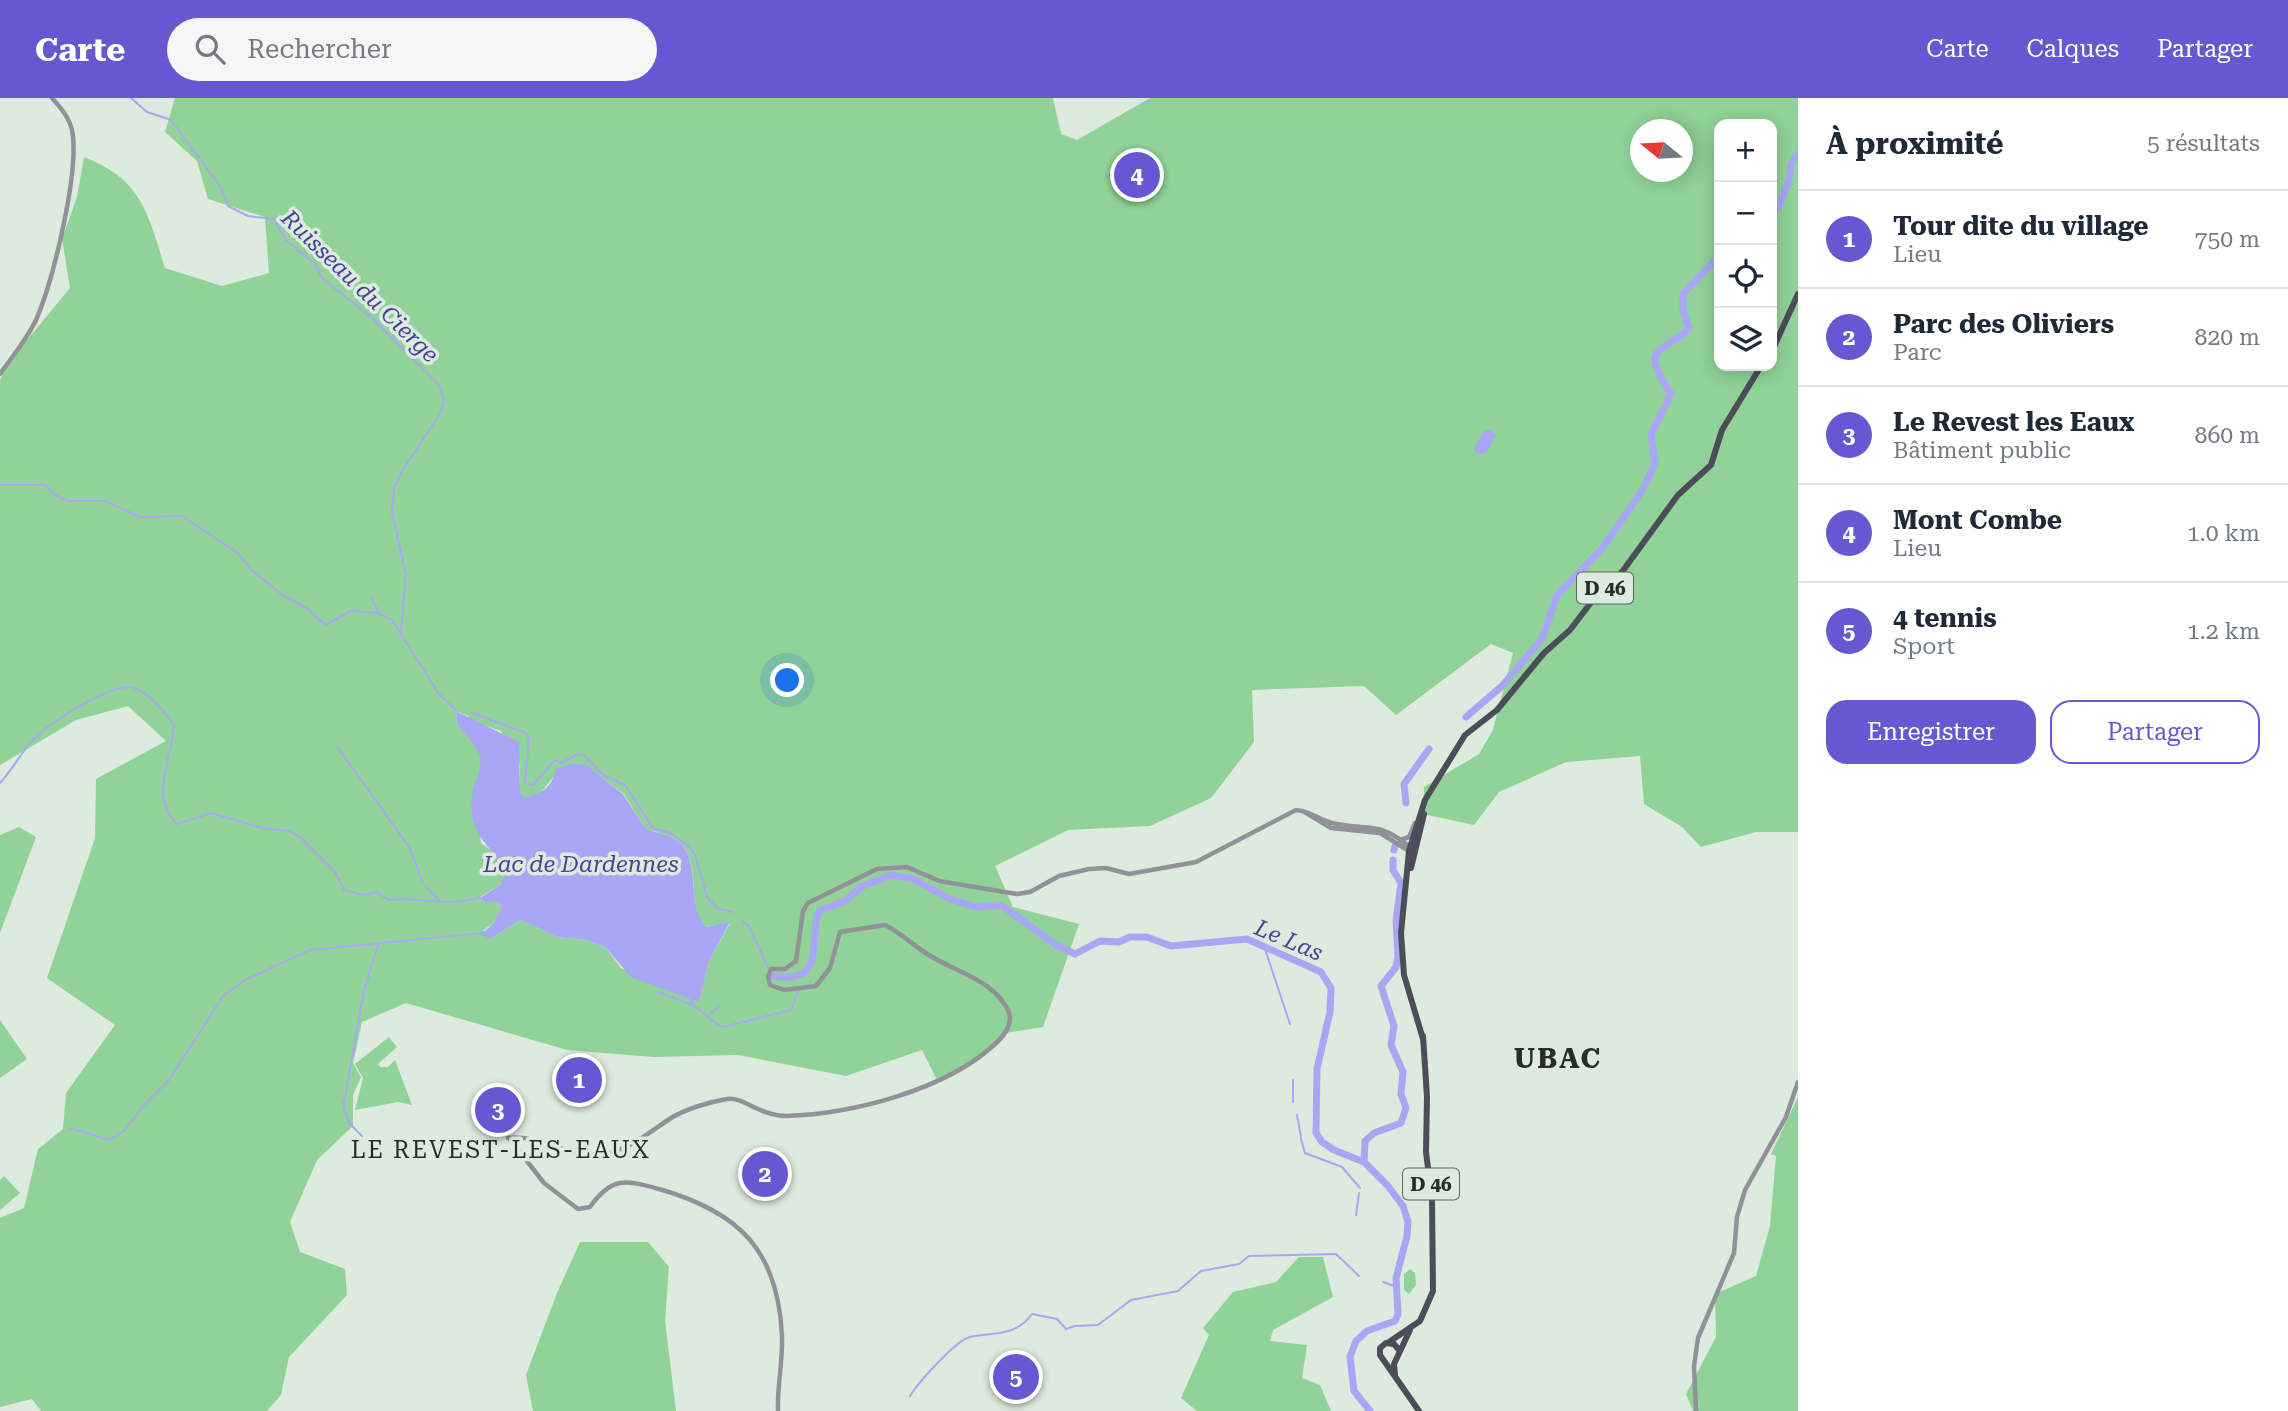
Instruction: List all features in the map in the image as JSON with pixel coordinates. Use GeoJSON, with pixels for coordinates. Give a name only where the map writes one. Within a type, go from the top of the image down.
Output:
{"type":"FeatureCollection","features":[{"type":"Feature","properties":{"kind":"main road"},"geometry":{"type":"LineString","coordinates":[[1777,328],[1780,319],[1798,294]]}},
{"type":"Feature","properties":{"kind":"main road"},"geometry":{"type":"LineString","coordinates":[[1777,340],[1798,294]]}},
{"type":"Feature","properties":{"kind":"main road","name":"D 46"},"geometry":{"type":"LineString","coordinates":[[1399,1350],[1427,1311],[1433,1291],[1430,1246],[1433,1199],[1426,1152],[1427,1097],[1423,1038],[1404,975],[1401,939],[1410,849],[1421,809],[1465,735],[1497,710],[1544,653],[1570,630],[1596,596],[1622,572],[1678,495],[1706,472],[1733,408],[1757,371]]}},
{"type":"Feature","properties":{"kind":"main road","name":"D 46"},"geometry":{"type":"LineString","coordinates":[[1409,866],[1430,791]]}},
{"type":"Feature","properties":{"kind":"main road","name":"D 46"},"geometry":{"type":"LineString","coordinates":[[1389,1342],[1414,1326]]}},
{"type":"Feature","properties":{"kind":"main road"},"geometry":{"type":"LineString","coordinates":[[1396,1376],[1399,1350],[1389,1342],[1380,1349],[1381,1357],[1419,1411]]}},
{"type":"Feature","properties":{"kind":"main road"},"geometry":{"type":"LineString","coordinates":[[1386,1361],[1396,1359]]}},
{"type":"Feature","properties":{"kind":"street"},"geometry":{"type":"LineString","coordinates":[[0,374],[35,322],[48,285],[66,213],[73,138],[65,114],[52,98]]}},
{"type":"Feature","properties":{"kind":"street"},"geometry":{"type":"LineString","coordinates":[[1400,840],[1410,835],[1421,809]]}},
{"type":"Feature","properties":{"kind":"street"},"geometry":{"type":"LineString","coordinates":[[778,1411],[782,1337],[780,1316],[768,1267],[748,1236],[704,1206],[630,1182],[608,1186],[590,1207],[581,1210],[565,1200],[508,1138],[591,1154],[608,1153],[642,1140],[680,1114],[730,1098],[740,1099],[762,1113],[785,1116],[871,1102],[958,1072],[997,1042],[1010,1022],[1002,1001],[962,971],[930,957],[883,924],[840,932],[830,968],[816,986],[780,990],[772,987],[768,981],[769,972],[785,969],[796,961],[802,913],[810,900],[872,870],[907,867],[939,881],[1008,894],[1027,893],[1056,877],[1089,869],[1106,868],[1129,874],[1203,860],[1289,812],[1303,810],[1332,824],[1382,828],[1410,849]]}},
{"type":"Feature","properties":{"kind":"street"},"geometry":{"type":"LineString","coordinates":[[1303,810],[1331,828],[1380,833],[1410,849]]}},
{"type":"Feature","properties":{"kind":"street"},"geometry":{"type":"LineString","coordinates":[[1410,849],[1421,824]]}},
{"type":"Feature","properties":{"kind":"street"},"geometry":{"type":"LineString","coordinates":[[1696,1411],[1694,1369],[1697,1341],[1734,1253],[1738,1214],[1745,1190],[1784,1121],[1798,1082]]}},
{"type":"Feature","properties":{"kind":"green space"},"geometry":{"type":"Polygon","coordinates":[[[175,98],[1053,98],[1061,134],[1077,140],[1150,98],[1798,98],[1798,832],[1756,832],[1701,847],[1682,827],[1644,804],[1640,756],[1566,762],[1499,792],[1474,825],[1423,814],[1424,787],[1479,754],[1493,730],[1513,653],[1491,644],[1396,715],[1364,686],[1252,690],[1254,742],[1211,798],[1150,826],[1068,830],[995,866],[1013,907],[1079,924],[1043,1027],[1005,1033],[981,1056],[937,1080],[922,1050],[846,1076],[738,1055],[654,1057],[567,1050],[406,1003],[362,1022],[353,1063],[361,1077],[353,1095],[353,1126],[317,1160],[290,1222],[300,1252],[345,1269],[347,1295],[289,1357],[281,1395],[267,1411],[41,1411],[32,1399],[0,1407],[0,1218],[24,1208],[38,1149],[63,1129],[66,1093],[115,1025],[47,978],[95,838],[96,779],[166,741],[128,706],[76,720],[0,765],[0,380],[8,363],[70,288],[62,239],[77,197],[84,157],[119,176],[140,200],[165,268],[222,286],[269,273],[265,217],[208,199],[197,161],[165,132],[175,98]],[[456,711],[457,725],[475,743],[483,763],[476,788],[481,843],[499,856],[508,874],[501,884],[480,897],[485,902],[496,902],[502,906],[493,924],[483,930],[490,939],[521,920],[557,937],[586,940],[605,947],[621,968],[699,1001],[709,961],[730,923],[705,927],[696,903],[691,863],[679,842],[645,828],[624,794],[585,765],[575,763],[559,770],[539,795],[525,797],[520,791],[520,765],[501,731],[472,721],[468,716],[456,711]]]}},
{"type":"Feature","properties":{"kind":"green space"},"geometry":{"type":"Polygon","coordinates":[[[19,827],[36,837],[0,933],[0,835],[19,827]]]}},
{"type":"Feature","properties":{"kind":"green space"},"geometry":{"type":"Polygon","coordinates":[[[0,1020],[27,1059],[0,1078],[0,1020]]]}},
{"type":"Feature","properties":{"kind":"green space"},"geometry":{"type":"Polygon","coordinates":[[[389,1037],[397,1047],[378,1064],[380,1067],[388,1067],[395,1060],[412,1105],[398,1102],[355,1110],[363,1078],[355,1064],[389,1037]]]}},
{"type":"Feature","properties":{"kind":"green space"},"geometry":{"type":"Polygon","coordinates":[[[573,1071],[588,1076],[581,1103],[574,1100],[575,1096],[567,1091],[561,1076],[567,1075],[572,1083],[570,1075],[573,1071]]]}},
{"type":"Feature","properties":{"kind":"green space"},"geometry":{"type":"Polygon","coordinates":[[[1798,1097],[1798,1411],[1693,1411],[1686,1394],[1716,1337],[1715,1294],[1756,1276],[1770,1226],[1776,1156],[1771,1154],[1798,1097]]]}},
{"type":"Feature","properties":{"kind":"green space"},"geometry":{"type":"Polygon","coordinates":[[[762,1156],[772,1172],[784,1177],[783,1191],[753,1178],[762,1156]]]}},
{"type":"Feature","properties":{"kind":"green space"},"geometry":{"type":"Polygon","coordinates":[[[4,1176],[20,1193],[0,1210],[0,1180],[4,1176]]]}},
{"type":"Feature","properties":{"kind":"green space"},"geometry":{"type":"Polygon","coordinates":[[[580,1242],[648,1242],[669,1267],[665,1321],[676,1411],[533,1411],[526,1375],[557,1293],[580,1242]]]}},
{"type":"Feature","properties":{"kind":"green space"},"geometry":{"type":"Polygon","coordinates":[[[1299,1257],[1323,1257],[1333,1297],[1273,1330],[1270,1341],[1307,1345],[1302,1378],[1320,1385],[1331,1411],[1197,1411],[1181,1398],[1209,1335],[1203,1328],[1233,1292],[1276,1282],[1299,1257]]]}},
{"type":"Feature","properties":{"kind":"green space"},"geometry":{"type":"Polygon","coordinates":[[[1410,1269],[1415,1273],[1416,1285],[1409,1294],[1404,1290],[1404,1274],[1410,1269]]]}},
{"type":"Feature","properties":{"kind":"green space"},"geometry":{"type":"Polygon","coordinates":[[[1009,1356],[1023,1372],[1028,1369],[1042,1385],[1026,1399],[1010,1381],[1004,1386],[990,1369],[1009,1356]]]}},
{"type":"Feature","properties":{"kind":"water"},"geometry":{"type":"Polygon","coordinates":[[[1489,429],[1496,435],[1486,453],[1477,454],[1474,448],[1484,431],[1489,429]]]}},
{"type":"Feature","properties":{"kind":"water","name":"Lac de Dardennes"},"geometry":{"type":"Polygon","coordinates":[[[456,711],[519,742],[520,791],[525,797],[546,789],[555,769],[575,763],[586,765],[623,794],[645,828],[679,842],[691,863],[699,916],[706,927],[730,922],[709,961],[699,1002],[631,977],[605,947],[586,940],[557,937],[521,920],[490,939],[481,934],[493,924],[502,906],[480,898],[501,884],[507,873],[477,832],[474,823],[472,799],[480,761],[478,752],[457,725],[456,711]]]}},
{"type":"Feature","properties":{"kind":"waterway","name":"Ruisseau du Cierge"},"geometry":{"type":"LineString","coordinates":[[131,98],[147,112],[171,120],[220,186],[228,206],[248,216],[274,219],[286,240],[315,264],[322,278],[373,319],[440,386],[444,402],[441,412],[402,471],[394,488],[392,512],[406,575],[401,634]]}},
{"type":"Feature","properties":{"kind":"waterway"},"geometry":{"type":"LineString","coordinates":[[1777,208],[1798,154]]}},
{"type":"Feature","properties":{"kind":"waterway"},"geometry":{"type":"LineString","coordinates":[[1642,491],[1655,464],[1651,435],[1671,394],[1657,368],[1656,354],[1689,329],[1683,310],[1683,294],[1714,261]]}},
{"type":"Feature","properties":{"kind":"waterway"},"geometry":{"type":"LineString","coordinates":[[0,485],[46,485],[53,494],[68,501],[105,501],[140,517],[182,516],[238,553],[251,570],[284,596],[308,609],[325,625],[351,611],[378,613]]}},
{"type":"Feature","properties":{"kind":"waterway"},"geometry":{"type":"LineString","coordinates":[[1558,594],[1601,550],[1640,494]]}},
{"type":"Feature","properties":{"kind":"waterway"},"geometry":{"type":"LineString","coordinates":[[1466,717],[1502,686],[1542,639],[1557,595]]}},
{"type":"Feature","properties":{"kind":"waterway"},"geometry":{"type":"LineString","coordinates":[[371,598],[380,614],[392,620],[439,694],[456,710]]}},
{"type":"Feature","properties":{"kind":"waterway"},"geometry":{"type":"LineString","coordinates":[[0,783],[29,744],[47,727],[92,699],[120,688],[131,687],[149,697],[174,726],[163,790],[164,803],[177,824],[211,813],[262,828],[289,831],[300,837],[335,872],[344,890],[364,895],[377,892],[388,900],[446,902],[480,897]]}},
{"type":"Feature","properties":{"kind":"waterway"},"geometry":{"type":"LineString","coordinates":[[472,713],[526,733],[529,737],[525,783],[533,785],[555,760],[561,763],[578,754],[585,756],[602,774],[626,786],[653,828],[671,833],[695,855],[707,897],[717,908],[733,912]]}},
{"type":"Feature","properties":{"kind":"waterway"},"geometry":{"type":"LineString","coordinates":[[338,748],[410,848],[423,884]]}},
{"type":"Feature","properties":{"kind":"waterway"},"geometry":{"type":"LineString","coordinates":[[1406,803],[1404,784],[1429,749]]}},
{"type":"Feature","properties":{"kind":"waterway"},"geometry":{"type":"LineString","coordinates":[[1394,850],[1395,846]]}},
{"type":"Feature","properties":{"kind":"waterway"},"geometry":{"type":"LineString","coordinates":[[1364,1162],[1365,1141],[1374,1133],[1401,1123],[1406,1108],[1401,1094],[1403,1072],[1391,1045],[1394,1026],[1381,986],[1396,967],[1398,956],[1396,920],[1401,883],[1393,870],[1393,860]]}},
{"type":"Feature","properties":{"kind":"waterway","name":"Le Las"},"geometry":{"type":"LineString","coordinates":[[772,976],[790,977],[801,974],[808,968],[812,959],[819,911],[845,901],[861,887],[891,875],[913,879],[950,899],[976,907],[1001,905],[1056,945],[1075,954],[1100,941],[1119,942],[1130,937],[1147,937],[1171,946],[1247,939],[1321,972],[1331,988],[1330,1012],[1317,1069],[1316,1133],[1322,1142],[1334,1150],[1364,1162],[1403,1206],[1408,1222],[1396,1278],[1398,1314],[1395,1321],[1367,1331],[1356,1341],[1350,1357],[1354,1391],[1370,1411]]}},
{"type":"Feature","properties":{"kind":"waterway"},"geometry":{"type":"LineString","coordinates":[[426,887],[440,901]]}},
{"type":"Feature","properties":{"kind":"waterway"},"geometry":{"type":"LineString","coordinates":[[743,922],[749,926],[768,967]]}},
{"type":"Feature","properties":{"kind":"waterway"},"geometry":{"type":"LineString","coordinates":[[70,1128],[109,1140],[124,1131],[145,1104],[169,1080],[223,996],[245,980],[310,950],[483,933]]}},
{"type":"Feature","properties":{"kind":"waterway"},"geometry":{"type":"LineString","coordinates":[[362,1136],[350,1124],[343,1109],[364,990],[378,945]]}},
{"type":"Feature","properties":{"kind":"waterway"},"geometry":{"type":"LineString","coordinates":[[1264,946],[1290,1024]]}},
{"type":"Feature","properties":{"kind":"waterway"},"geometry":{"type":"LineString","coordinates":[[658,992],[690,1004]]}},
{"type":"Feature","properties":{"kind":"waterway"},"geometry":{"type":"LineString","coordinates":[[691,999],[692,1005],[723,1027],[791,1010],[798,992]]}},
{"type":"Feature","properties":{"kind":"waterway"},"geometry":{"type":"LineString","coordinates":[[708,1016],[719,1006]]}},
{"type":"Feature","properties":{"kind":"waterway"},"geometry":{"type":"LineString","coordinates":[[1293,1080],[1293,1102]]}},
{"type":"Feature","properties":{"kind":"waterway"},"geometry":{"type":"LineString","coordinates":[[1297,1115],[1301,1137]]}},
{"type":"Feature","properties":{"kind":"waterway"},"geometry":{"type":"LineString","coordinates":[[1301,1139],[1305,1153],[1342,1167],[1360,1188]]}},
{"type":"Feature","properties":{"kind":"waterway"},"geometry":{"type":"LineString","coordinates":[[1356,1215],[1359,1193]]}},
{"type":"Feature","properties":{"kind":"waterway"},"geometry":{"type":"LineString","coordinates":[[910,1396],[947,1354],[970,1337],[1012,1330],[1032,1314],[1057,1319],[1066,1329],[1098,1325],[1131,1300],[1178,1291],[1201,1271],[1239,1264],[1249,1256],[1336,1254],[1359,1276]]}},
{"type":"Feature","properties":{"kind":"waterway"},"geometry":{"type":"LineString","coordinates":[[1383,1282],[1397,1287]]}},
{"type":"Feature","properties":{"kind":"place","name":"Mont Combe"},"geometry":{"type":"Point","coordinates":[1137,175]}},
{"type":"Feature","properties":{"kind":"place","name":"Tour dite du village"},"geometry":{"type":"Point","coordinates":[579,1080]}},
{"type":"Feature","properties":{"kind":"place","name":"Le Revest les Eaux"},"geometry":{"type":"Point","coordinates":[498,1110]}},
{"type":"Feature","properties":{"kind":"place","name":"Parc des Oliviers"},"geometry":{"type":"Point","coordinates":[765,1174]}},
{"type":"Feature","properties":{"kind":"place","name":"4 tennis"},"geometry":{"type":"Point","coordinates":[1016,1377]}},
{"type":"Feature","properties":{"kind":"district","name":"UBAC"},"geometry":{"type":"Point","coordinates":[1558,1058]}},
{"type":"Feature","properties":{"kind":"district","name":"LE REVEST-LES-EAUX"},"geometry":{"type":"Point","coordinates":[501,1150]}}]}
